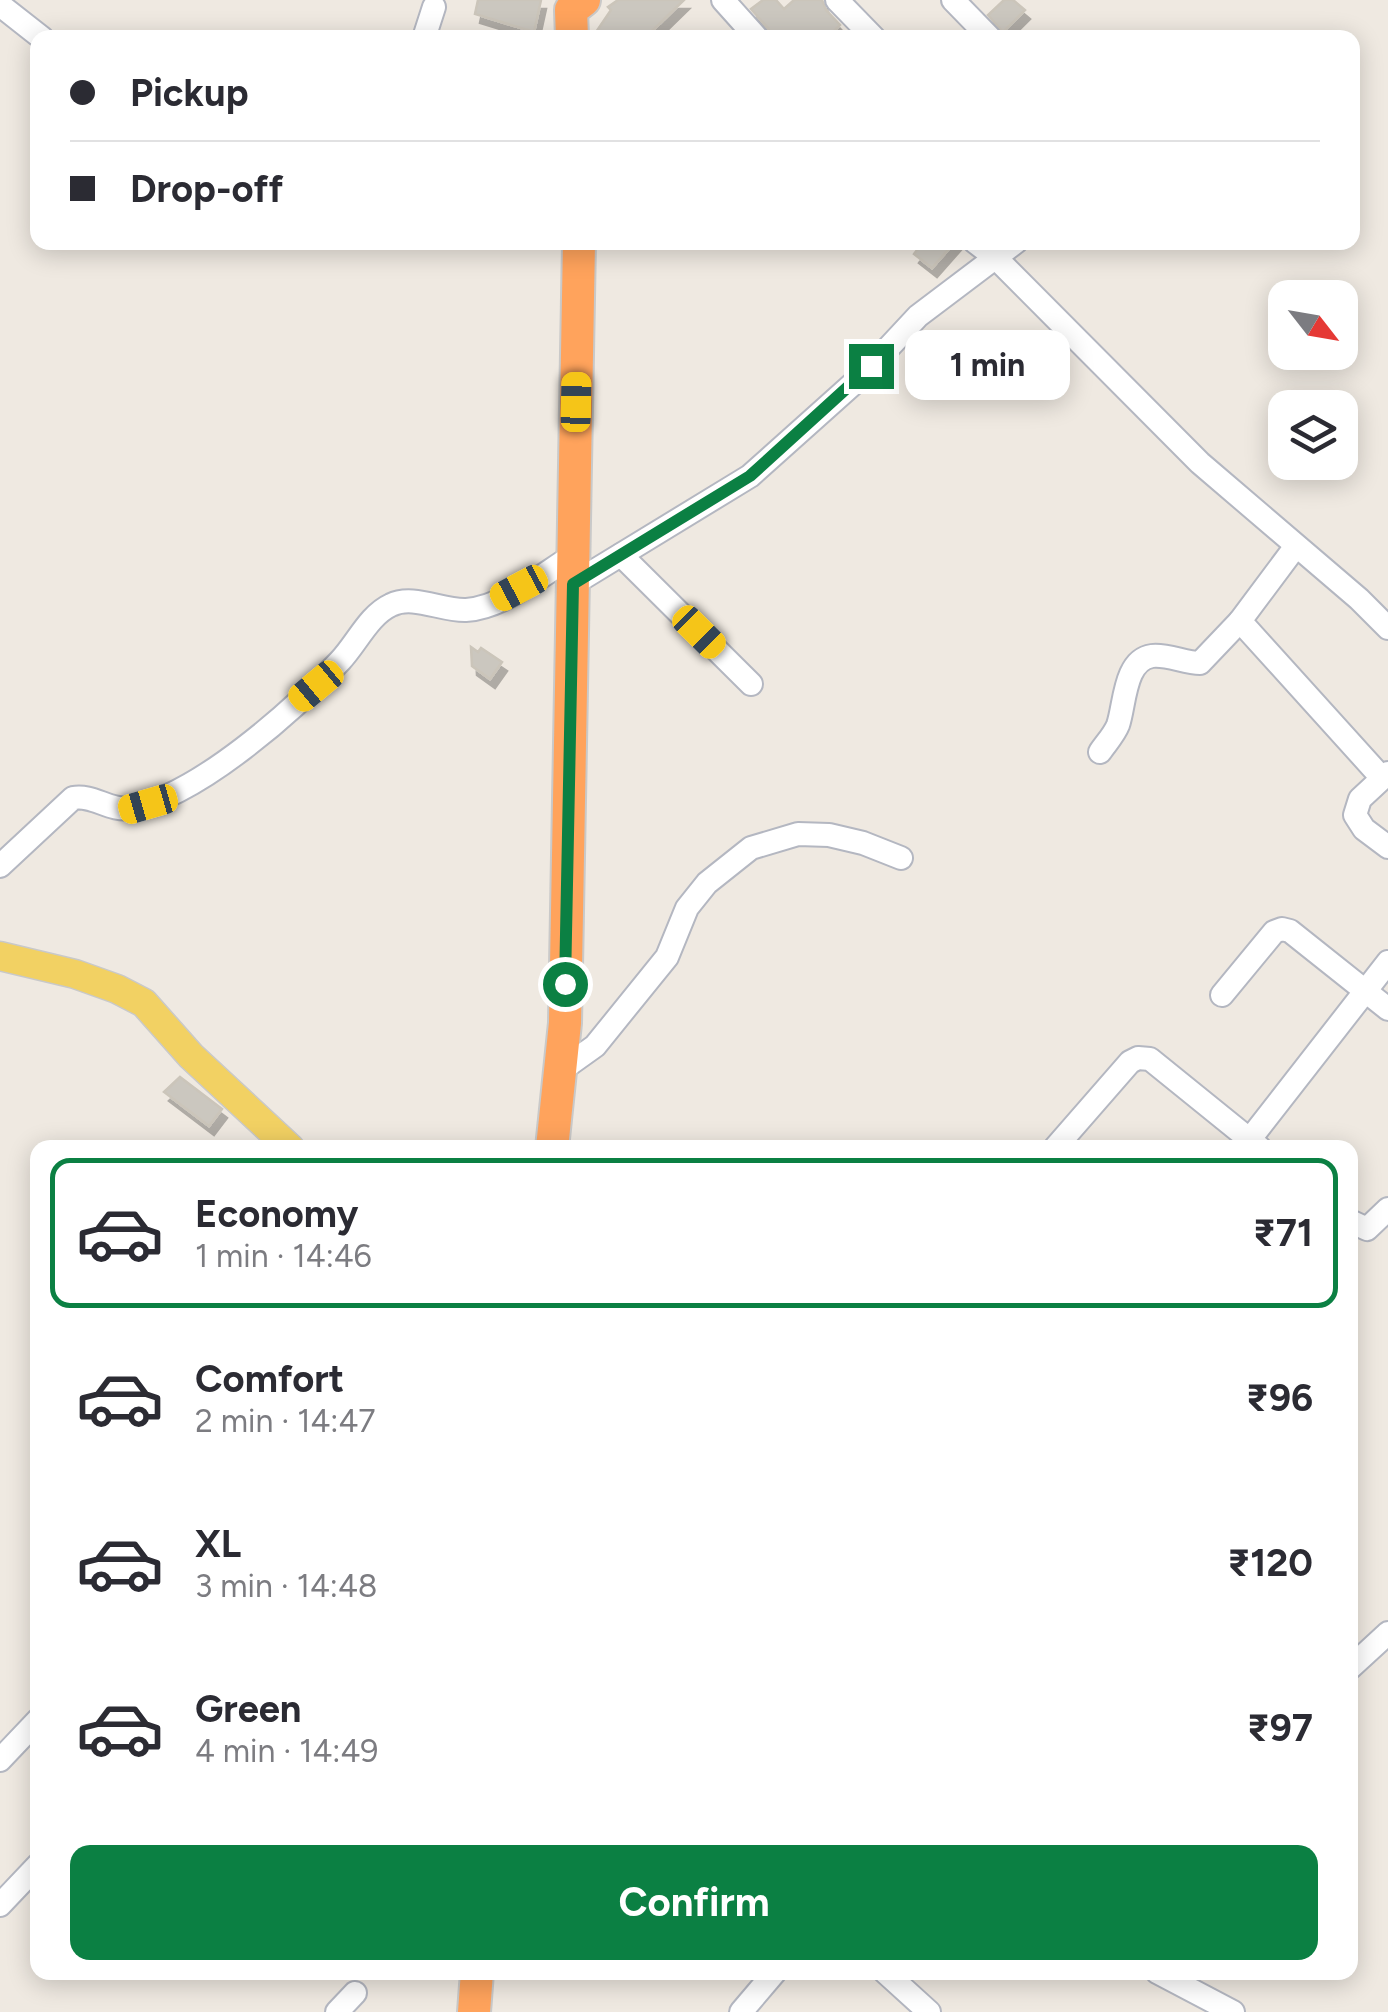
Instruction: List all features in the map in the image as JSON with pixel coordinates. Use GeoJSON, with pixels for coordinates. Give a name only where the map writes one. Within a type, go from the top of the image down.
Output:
{"type":"FeatureCollection","features":[{"type":"Feature","properties":{"kind":"highway"},"geometry":{"type":"LineString","coordinates":[[553,1140],[564,1023],[575,250]]}},
{"type":"Feature","properties":{"kind":"highway"},"geometry":{"type":"LineString","coordinates":[[474,2012],[477,1980]]}},
{"type":"Feature","properties":{"kind":"main road"},"geometry":{"type":"LineString","coordinates":[[0,956],[76,974],[117,988],[144,1003],[221,1086],[281,1140]]}},
{"type":"Feature","properties":{"kind":"street"},"geometry":{"type":"LineString","coordinates":[[723,0],[750,30]]}},
{"type":"Feature","properties":{"kind":"street"},"geometry":{"type":"LineString","coordinates":[[836,0],[866,30]]}},
{"type":"Feature","properties":{"kind":"street"},"geometry":{"type":"LineString","coordinates":[[953,0],[982,30]]}},
{"type":"Feature","properties":{"kind":"street"},"geometry":{"type":"LineString","coordinates":[[0,5],[32,30]]}},
{"type":"Feature","properties":{"kind":"street"},"geometry":{"type":"LineString","coordinates":[[427,30],[434,7]]}},
{"type":"Feature","properties":{"kind":"street"},"geometry":{"type":"LineString","coordinates":[[986,250],[1200,464],[1388,628]]}},
{"type":"Feature","properties":{"kind":"street"},"geometry":{"type":"LineString","coordinates":[[0,866],[73,798],[81,796],[128,809],[174,793],[210,772],[316,686],[389,605],[412,602],[448,609],[476,608],[519,588],[622,555],[737,486],[864,374],[906,327],[1006,250]]}},
{"type":"Feature","properties":{"kind":"street"},"geometry":{"type":"LineString","coordinates":[[1100,752],[1116,730],[1125,691],[1137,666],[1155,656],[1200,663],[1240,621],[1296,546]]}},
{"type":"Feature","properties":{"kind":"street"},"geometry":{"type":"LineString","coordinates":[[622,555],[751,684]]}},
{"type":"Feature","properties":{"kind":"street"},"geometry":{"type":"LineString","coordinates":[[1240,621],[1385,775],[1360,799],[1355,815],[1364,829],[1388,848]]}},
{"type":"Feature","properties":{"kind":"street"},"geometry":{"type":"LineString","coordinates":[[560,1071],[595,1046],[667,957],[687,908],[707,883],[752,848],[798,834],[829,835],[901,858]]}},
{"type":"Feature","properties":{"kind":"street"},"geometry":{"type":"LineString","coordinates":[[1222,995],[1274,932],[1282,929],[1290,931],[1388,1010]]}},
{"type":"Feature","properties":{"kind":"street"},"geometry":{"type":"LineString","coordinates":[[1257,1140],[1388,962]]}},
{"type":"Feature","properties":{"kind":"street"},"geometry":{"type":"LineString","coordinates":[[1062,1140],[1130,1062],[1138,1058],[1150,1060],[1251,1140]]}},
{"type":"Feature","properties":{"kind":"street"},"geometry":{"type":"LineString","coordinates":[[1358,1225],[1367,1230],[1388,1209]]}},
{"type":"Feature","properties":{"kind":"street"},"geometry":{"type":"LineString","coordinates":[[1358,1660],[1388,1632]]}},
{"type":"Feature","properties":{"kind":"street"},"geometry":{"type":"LineString","coordinates":[[0,1760],[30,1728]]}},
{"type":"Feature","properties":{"kind":"street"},"geometry":{"type":"LineString","coordinates":[[0,1904],[30,1873]]}},
{"type":"Feature","properties":{"kind":"street"},"geometry":{"type":"LineString","coordinates":[[768,1980],[748,2004],[774,2012]]}},
{"type":"Feature","properties":{"kind":"street"},"geometry":{"type":"LineString","coordinates":[[894,1980],[929,2012]]}},
{"type":"Feature","properties":{"kind":"street"},"geometry":{"type":"LineString","coordinates":[[1172,1980],[1233,2012]]}},
{"type":"Feature","properties":{"kind":"street"},"geometry":{"type":"LineString","coordinates":[[337,2012],[355,1993]]}},
{"type":"Feature","properties":{"kind":"building"},"geometry":{"type":"Polygon","coordinates":[[[478,0],[541,0],[534,30],[475,14],[478,0]]]}},
{"type":"Feature","properties":{"kind":"building"},"geometry":{"type":"Polygon","coordinates":[[[618,0],[684,0],[653,30],[597,30],[611,10],[608,7],[618,0]]]}},
{"type":"Feature","properties":{"kind":"building"},"geometry":{"type":"Polygon","coordinates":[[[763,0],[776,0],[784,9],[794,0],[822,0],[840,25],[835,30],[769,30],[751,9],[763,0]]]}},
{"type":"Feature","properties":{"kind":"building"},"geometry":{"type":"Polygon","coordinates":[[[1004,0],[1013,0],[1025,10],[1005,30],[988,15],[1004,0]]]}},
{"type":"Feature","properties":{"kind":"building"},"geometry":{"type":"Polygon","coordinates":[[[917,250],[948,250],[932,268],[914,254],[917,250]]]}},
{"type":"Feature","properties":{"kind":"building"},"geometry":{"type":"Polygon","coordinates":[[[471,647],[478,652],[481,648],[502,662],[490,679],[472,666],[471,647]]]}},
{"type":"Feature","properties":{"kind":"building"},"geometry":{"type":"Polygon","coordinates":[[[180,1077],[222,1109],[209,1126],[164,1092],[180,1077]]]}},
{"type":"Feature","properties":{"kind":"route"},"geometry":{"type":"LineString","coordinates":[[565,984],[573,584],[737,486],[871,366]]}}]}
